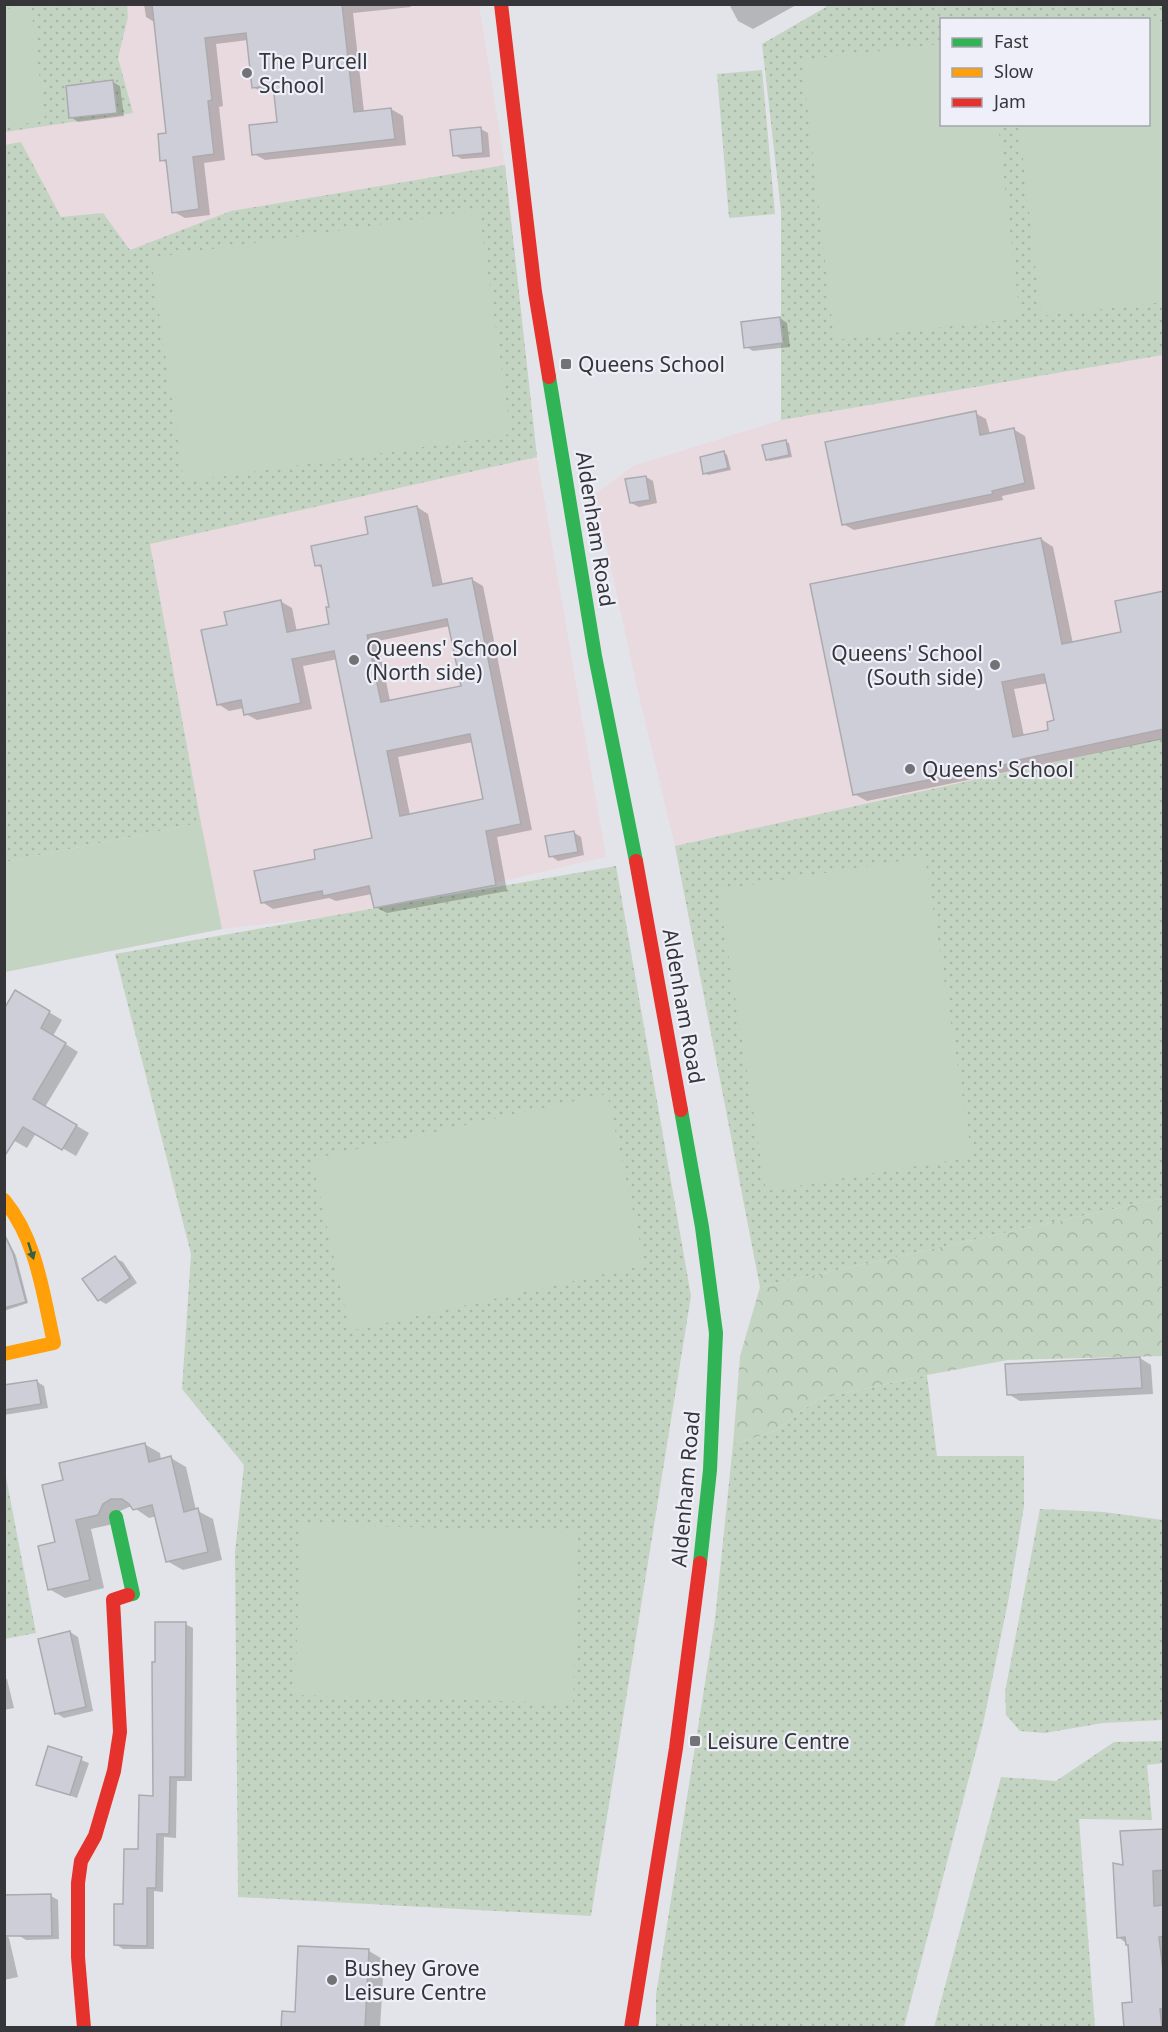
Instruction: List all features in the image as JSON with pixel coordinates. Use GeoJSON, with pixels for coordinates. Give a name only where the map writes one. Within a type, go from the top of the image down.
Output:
{"type":"FeatureCollection","features":[{"type":"Feature","properties":{"kind":"main road","name":"Aldenham Road"},"geometry":{"type":"LineString","coordinates":[[501,4],[535,292],[595,656],[654,953],[700,1216],[716,1333],[711,1459],[702,1548],[676,1748],[633,2025]]}},
{"type":"Feature","properties":{"kind":"main road"},"geometry":{"type":"LineString","coordinates":[[4,1200],[20,1221],[32,1254],[54,1343],[4,1354]]}},
{"type":"Feature","properties":{"kind":"main road"},"geometry":{"type":"LineString","coordinates":[[84,2028],[78,1956],[78,1883],[81,1861],[95,1836],[114,1771],[120,1732],[113,1600],[133,1594],[116,1517]]}},
{"type":"Feature","properties":{"kind":"shaded area"},"geometry":{"type":"Polygon","coordinates":[[[5,5],[479,5],[505,165],[537,457],[606,857],[370,912],[222,929],[5,972],[5,5]]]}},
{"type":"Feature","properties":{"kind":"shaded area","name":"Queens' School"},"geometry":{"type":"Polygon","coordinates":[[[1163,355],[1163,1198],[760,1287],[675,846],[638,692],[595,494],[633,466],[781,420],[1163,355]]]}},
{"type":"Feature","properties":{"kind":"green space"},"geometry":{"type":"Polygon","coordinates":[[[4,5],[127,5],[128,17],[118,58],[133,113],[5,132],[4,5]]]}},
{"type":"Feature","properties":{"kind":"green space"},"geometry":{"type":"Polygon","coordinates":[[[825,5],[1163,5],[1163,355],[781,420],[781,211],[762,44],[826,7],[825,5]]]}},
{"type":"Feature","properties":{"kind":"green space"},"geometry":{"type":"Polygon","coordinates":[[[31,6],[45,121],[5,126],[5,9],[31,6]]]}},
{"type":"Feature","properties":{"kind":"green space"},"geometry":{"type":"Polygon","coordinates":[[[1163,21],[1163,302],[1041,316],[1019,126],[1150,126],[1150,23],[1163,21]]]}},
{"type":"Feature","properties":{"kind":"green space"},"geometry":{"type":"Polygon","coordinates":[[[940,44],[940,126],[998,126],[1020,318],[834,340],[802,60],[940,44]]]}},
{"type":"Feature","properties":{"kind":"green space"},"geometry":{"type":"Polygon","coordinates":[[[762,70],[775,214],[729,218],[717,74],[762,70]]]}},
{"type":"Feature","properties":{"kind":"green space"},"geometry":{"type":"Polygon","coordinates":[[[21,142],[61,217],[103,213],[130,250],[231,211],[505,165],[537,457],[150,544],[201,823],[5,862],[5,145],[21,142]]]}},
{"type":"Feature","properties":{"kind":"green space"},"geometry":{"type":"Polygon","coordinates":[[[479,210],[511,434],[184,482],[151,258],[479,210]]]}},
{"type":"Feature","properties":{"kind":"green space"},"geometry":{"type":"Polygon","coordinates":[[[1163,738],[1163,1198],[760,1287],[675,846],[1163,738]]]}},
{"type":"Feature","properties":{"kind":"green space"},"geometry":{"type":"Polygon","coordinates":[[[201,823],[222,929],[5,972],[5,862],[201,823]]]}},
{"type":"Feature","properties":{"kind":"green space"},"geometry":{"type":"Polygon","coordinates":[[[925,857],[972,1157],[766,1191],[718,890],[925,857]]]}},
{"type":"Feature","properties":{"kind":"green space"},"geometry":{"type":"Polygon","coordinates":[[[616,866],[691,1296],[591,1916],[238,1897],[235,1553],[244,1465],[182,1389],[191,1254],[115,954],[616,866]]]}},
{"type":"Feature","properties":{"kind":"green space"},"geometry":{"type":"Polygon","coordinates":[[[607,1094],[645,1265],[350,1331],[312,1159],[607,1094]]]}},
{"type":"Feature","properties":{"kind":"green space"},"geometry":{"type":"Polygon","coordinates":[[[1163,1198],[1163,1356],[1008,1360],[927,1375],[818,1399],[775,1431],[733,1444],[740,1356],[760,1287],[1163,1198]]]}},
{"type":"Feature","properties":{"kind":"green space"},"geometry":{"type":"Polygon","coordinates":[[[927,1375],[937,1456],[1024,1456],[1024,1506],[1009,1597],[983,1724],[904,2027],[656,2028],[656,1995],[715,1619],[733,1444],[775,1431],[818,1399],[927,1375]]]}},
{"type":"Feature","properties":{"kind":"green space"},"geometry":{"type":"Polygon","coordinates":[[[4,1467],[36,1633],[5,1639],[4,1639],[4,1467]]]}},
{"type":"Feature","properties":{"kind":"green space"},"geometry":{"type":"Polygon","coordinates":[[[1040,1509],[1104,1512],[1163,1520],[1163,1720],[1103,1723],[1045,1733],[1020,1731],[1006,1715],[1005,1692],[1040,1509]]]}},
{"type":"Feature","properties":{"kind":"green space"},"geometry":{"type":"Polygon","coordinates":[[[301,1524],[578,1532],[573,1703],[295,1695],[301,1524]]]}},
{"type":"Feature","properties":{"kind":"green space"},"geometry":{"type":"Polygon","coordinates":[[[1163,1741],[1163,1763],[1147,1765],[1152,1820],[1079,1819],[1095,2027],[934,2027],[1001,1777],[1056,1781],[1114,1742],[1163,1741]]]}},
{"type":"Feature","properties":{"kind":"building"},"geometry":{"type":"Polygon","coordinates":[[[152,4],[342,4],[354,112],[391,108],[395,139],[252,155],[249,125],[277,122],[273,85],[252,88],[246,33],[205,38],[212,100],[208,101],[214,154],[193,157],[199,209],[172,213],[166,160],[160,161],[158,134],[166,133],[152,4]]]}},
{"type":"Feature","properties":{"kind":"building"},"geometry":{"type":"Polygon","coordinates":[[[113,80],[117,113],[69,118],[66,86],[113,80]]]}},
{"type":"Feature","properties":{"kind":"building"},"geometry":{"type":"Polygon","coordinates":[[[481,127],[483,153],[453,156],[450,130],[481,127]]]}},
{"type":"Feature","properties":{"kind":"building"},"geometry":{"type":"Polygon","coordinates":[[[780,317],[783,343],[744,348],[741,322],[780,317]]]}},
{"type":"Feature","properties":{"kind":"building"},"geometry":{"type":"Polygon","coordinates":[[[976,411],[980,435],[1014,428],[1025,483],[992,491],[993,494],[842,525],[825,442],[976,411]]]}},
{"type":"Feature","properties":{"kind":"building"},"geometry":{"type":"Polygon","coordinates":[[[786,440],[789,455],[766,460],[762,445],[786,440]]]}},
{"type":"Feature","properties":{"kind":"building"},"geometry":{"type":"Polygon","coordinates":[[[724,451],[728,468],[703,474],[700,457],[724,451]]]}},
{"type":"Feature","properties":{"kind":"building"},"geometry":{"type":"Polygon","coordinates":[[[646,476],[650,500],[630,503],[625,479],[646,476]]]}},
{"type":"Feature","properties":{"kind":"building","name":"Queens' School (North side)"},"geometry":{"type":"Polygon","coordinates":[[[417,506],[433,586],[472,578],[521,824],[486,831],[496,885],[374,908],[369,886],[323,896],[322,891],[261,903],[254,871],[315,859],[314,850],[372,838],[334,651],[292,659],[301,703],[244,715],[241,700],[217,705],[201,630],[227,625],[224,612],[281,600],[287,632],[329,624],[326,607],[329,607],[321,565],[315,566],[311,546],[368,534],[365,517],[417,506]],[[447,619],[367,635],[381,702],[461,686],[447,619]],[[470,734],[387,751],[400,816],[483,799],[470,734]]]}},
{"type":"Feature","properties":{"kind":"building","name":"Queens' School (South side)"},"geometry":{"type":"Polygon","coordinates":[[[1041,538],[1062,644],[1121,632],[1115,601],[1164,591],[1164,729],[1018,760],[1018,762],[853,795],[810,584],[1041,538]],[[1044,674],[1002,682],[1013,737],[1048,730],[1047,722],[1054,720],[1044,674]]]}},
{"type":"Feature","properties":{"kind":"building"},"geometry":{"type":"Polygon","coordinates":[[[574,831],[578,852],[549,857],[545,836],[574,831]]]}},
{"type":"Feature","properties":{"kind":"building"},"geometry":{"type":"Polygon","coordinates":[[[15,990],[50,1011],[41,1028],[66,1043],[33,1099],[77,1125],[62,1150],[23,1127],[4,1157],[4,1009],[15,990]]]}},
{"type":"Feature","properties":{"kind":"building"},"geometry":{"type":"Polygon","coordinates":[[[4,1234],[13,1253],[26,1302],[4,1308],[4,1234]]]}},
{"type":"Feature","properties":{"kind":"building"},"geometry":{"type":"Polygon","coordinates":[[[115,1256],[130,1278],[98,1301],[82,1279],[115,1256]]]}},
{"type":"Feature","properties":{"kind":"building"},"geometry":{"type":"Polygon","coordinates":[[[1140,1357],[1142,1388],[1007,1395],[1005,1364],[1140,1357]]]}},
{"type":"Feature","properties":{"kind":"building"},"geometry":{"type":"Polygon","coordinates":[[[37,1380],[41,1404],[4,1410],[4,1385],[37,1380]]]}},
{"type":"Feature","properties":{"kind":"building"},"geometry":{"type":"Polygon","coordinates":[[[145,1443],[149,1462],[171,1456],[184,1512],[198,1508],[208,1552],[166,1562],[152,1505],[133,1510],[122,1499],[111,1499],[103,1504],[98,1515],[76,1520],[90,1580],[48,1590],[38,1546],[55,1542],[42,1485],[63,1480],[59,1463],[145,1443]]]}},
{"type":"Feature","properties":{"kind":"building"},"geometry":{"type":"Polygon","coordinates":[[[155,1622],[186,1622],[185,1777],[170,1777],[169,1834],[157,1834],[156,1888],[147,1888],[147,1946],[114,1945],[114,1904],[123,1904],[124,1849],[138,1849],[139,1795],[153,1796],[152,1662],[155,1662],[155,1622]]]}},
{"type":"Feature","properties":{"kind":"building"},"geometry":{"type":"Polygon","coordinates":[[[70,1631],[86,1707],[55,1714],[38,1639],[70,1631]]]}},
{"type":"Feature","properties":{"kind":"building"},"geometry":{"type":"Polygon","coordinates":[[[48,1746],[82,1757],[70,1795],[36,1785],[48,1746]]]}},
{"type":"Feature","properties":{"kind":"building"},"geometry":{"type":"Polygon","coordinates":[[[1164,1829],[1164,1870],[1153,1871],[1154,1906],[1164,1905],[1164,1936],[1159,1937],[1164,1979],[1164,2008],[1160,2009],[1162,2028],[1124,2028],[1122,2003],[1132,2002],[1128,1945],[1126,1945],[1125,1937],[1117,1938],[1113,1863],[1123,1865],[1120,1831],[1164,1829]]]}},
{"type":"Feature","properties":{"kind":"building"},"geometry":{"type":"Polygon","coordinates":[[[51,1894],[52,1936],[4,1936],[4,1895],[51,1894]]]}},
{"type":"Feature","properties":{"kind":"building","name":"Bushey Grove Leisure Centre"},"geometry":{"type":"Polygon","coordinates":[[[298,1946],[369,1949],[365,2028],[281,2028],[282,2011],[295,2012],[298,1946]]]}},
{"type":"Feature","properties":{"kind":"traffic: fast"},"geometry":{"type":"LineString","coordinates":[[549,377],[595,656],[636,861]]}},
{"type":"Feature","properties":{"kind":"traffic: fast"},"geometry":{"type":"LineString","coordinates":[[681,1110],[702,1227],[716,1333],[710,1470],[700,1563]]}},
{"type":"Feature","properties":{"kind":"traffic: fast"},"geometry":{"type":"LineString","coordinates":[[116,1517],[133,1594],[128,1595]]}},
{"type":"Feature","properties":{"kind":"traffic: slow"},"geometry":{"type":"LineString","coordinates":[[4,1200],[24,1232],[31,1250],[54,1343],[4,1354]]}},
{"type":"Feature","properties":{"kind":"traffic: jam"},"geometry":{"type":"LineString","coordinates":[[501,4],[535,292],[549,377]]}},
{"type":"Feature","properties":{"kind":"traffic: jam"},"geometry":{"type":"LineString","coordinates":[[636,861],[681,1110]]}},
{"type":"Feature","properties":{"kind":"traffic: jam"},"geometry":{"type":"LineString","coordinates":[[631,2028],[676,1748],[700,1563]]}},
{"type":"Feature","properties":{"kind":"traffic: jam"},"geometry":{"type":"LineString","coordinates":[[84,2028],[78,1957],[78,1883],[81,1861],[95,1836],[114,1771],[120,1732],[113,1600],[128,1595]]}},
{"type":"Feature","properties":{"kind":"place","name":"The Purcell School"},"geometry":{"type":"Point","coordinates":[247,73]}},
{"type":"Feature","properties":{"kind":"place","name":"Queens School"},"geometry":{"type":"Point","coordinates":[566,364]}},
{"type":"Feature","properties":{"kind":"place","name":"Queens' School (North side)"},"geometry":{"type":"Point","coordinates":[354,660]}},
{"type":"Feature","properties":{"kind":"place","name":"Queens' School (South side)"},"geometry":{"type":"Point","coordinates":[995,665]}},
{"type":"Feature","properties":{"kind":"place","name":"Queens' School"},"geometry":{"type":"Point","coordinates":[910,769]}},
{"type":"Feature","properties":{"kind":"place","name":"Leisure Centre"},"geometry":{"type":"Point","coordinates":[695,1741]}},
{"type":"Feature","properties":{"kind":"place","name":"Bushey Grove Leisure Centre"},"geometry":{"type":"Point","coordinates":[332,1980]}}]}
